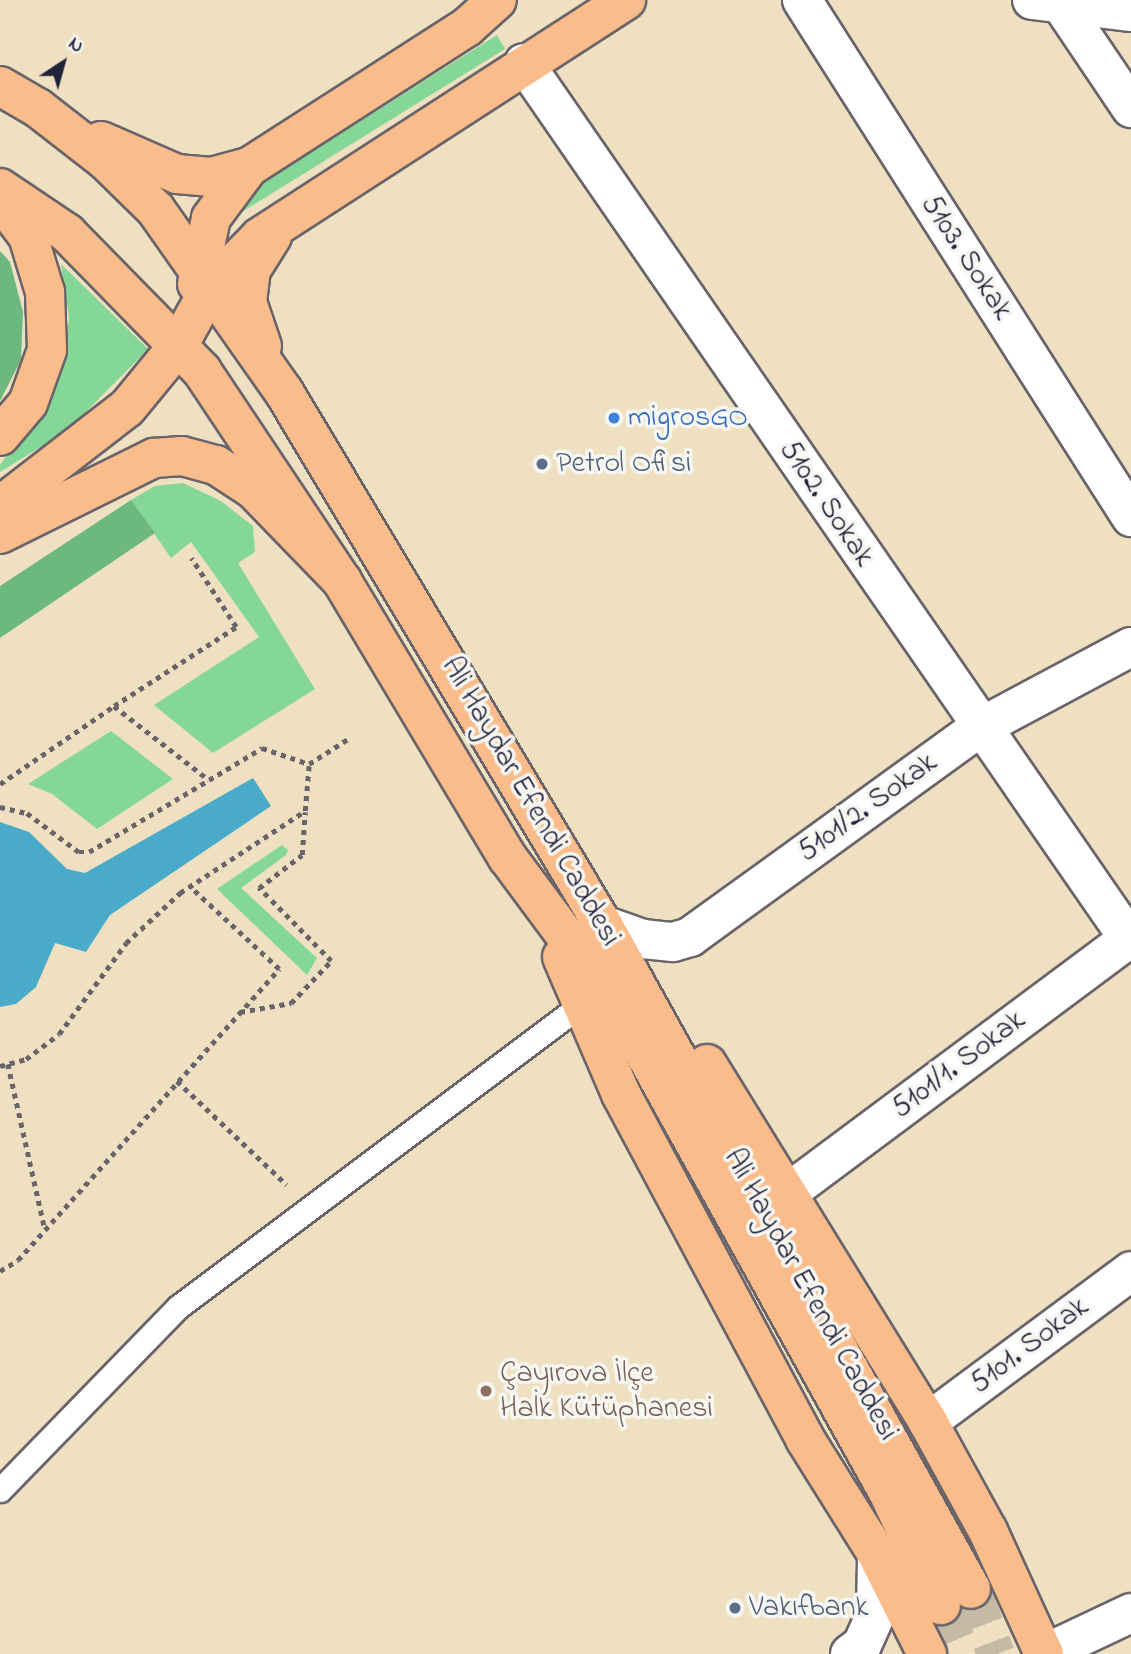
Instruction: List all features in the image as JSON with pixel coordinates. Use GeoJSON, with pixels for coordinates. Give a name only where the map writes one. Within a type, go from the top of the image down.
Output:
{"type":"FeatureCollection","features":[{"type":"Feature","properties":{"kind":"main road"},"geometry":{"type":"LineString","coordinates":[[38,108],[160,170],[211,177],[249,167],[449,39],[497,0]]}},
{"type":"Feature","properties":{"kind":"main road"},"geometry":{"type":"LineString","coordinates":[[0,506],[127,408],[260,237],[295,210],[524,63],[597,10],[626,0]]}},
{"type":"Feature","properties":{"kind":"main road","name":"Ali Haydar Efendi Caddesi"},"geometry":{"type":"LineString","coordinates":[[0,86],[38,108],[106,161],[156,211],[196,318],[342,581],[539,904],[594,974],[639,1043],[888,1492],[956,1597],[625,964],[284,392],[196,318],[0,188]]}},
{"type":"Feature","properties":{"kind":"main road"},"geometry":{"type":"LineString","coordinates":[[196,318],[211,218],[249,167]]}},
{"type":"Feature","properties":{"kind":"main road"},"geometry":{"type":"LineString","coordinates":[[0,199],[31,247],[45,292],[47,349],[29,403],[0,436]]}},
{"type":"Feature","properties":{"kind":"main road"},"geometry":{"type":"LineString","coordinates":[[284,392],[247,302],[251,270],[266,243],[295,210]]}},
{"type":"Feature","properties":{"kind":"main road"},"geometry":{"type":"LineString","coordinates":[[0,534],[154,458],[183,456],[216,465],[253,489],[342,581]]}},
{"type":"Feature","properties":{"kind":"main road"},"geometry":{"type":"LineString","coordinates":[[539,904],[621,1094],[805,1440],[877,1554],[927,1654]]}},
{"type":"Feature","properties":{"kind":"main road"},"geometry":{"type":"LineString","coordinates":[[625,964],[657,997],[720,1082],[929,1422],[988,1531],[1044,1654]]}},
{"type":"Feature","properties":{"kind":"street","name":"5103. Sokak"},"geometry":{"type":"LineString","coordinates":[[802,0],[1131,517]]}},
{"type":"Feature","properties":{"kind":"street"},"geometry":{"type":"LineString","coordinates":[[1047,3],[1131,12]]}},
{"type":"Feature","properties":{"kind":"street"},"geometry":{"type":"LineString","coordinates":[[1047,3],[1131,108]]}},
{"type":"Feature","properties":{"kind":"street","name":"5102. Sokak"},"geometry":{"type":"LineString","coordinates":[[524,63],[979,728],[1130,941]]}},
{"type":"Feature","properties":{"kind":"street","name":"5101/2. Sokak"},"geometry":{"type":"LineString","coordinates":[[603,925],[643,939],[673,942],[690,937],[979,728],[1131,647]]}},
{"type":"Feature","properties":{"kind":"street","name":"5101/1. Sokak"},"geometry":{"type":"LineString","coordinates":[[789,1192],[1130,941]]}},
{"type":"Feature","properties":{"kind":"street","name":"5101. Sokak"},"geometry":{"type":"LineString","coordinates":[[929,1422],[1131,1271]]}},
{"type":"Feature","properties":{"kind":"street"},"geometry":{"type":"LineString","coordinates":[[850,1654],[862,1645],[876,1614],[877,1554]]}},
{"type":"Feature","properties":{"kind":"street"},"geometry":{"type":"LineString","coordinates":[[1044,1654],[1131,1613]]}},
{"type":"Feature","properties":{"kind":"lane"},"geometry":{"type":"LineString","coordinates":[[0,1490],[178,1307],[582,1004]]}},
{"type":"Feature","properties":{"kind":"path"},"geometry":{"type":"LineString","coordinates":[[0,784],[236,627],[191,558]]}},
{"type":"Feature","properties":{"kind":"path"},"geometry":{"type":"LineString","coordinates":[[114,706],[209,780]]}},
{"type":"Feature","properties":{"kind":"path"},"geometry":{"type":"LineString","coordinates":[[309,764],[348,739]]}},
{"type":"Feature","properties":{"kind":"path"},"geometry":{"type":"LineString","coordinates":[[0,807],[27,813],[79,852],[89,852],[262,748],[309,764]]}},
{"type":"Feature","properties":{"kind":"path"},"geometry":{"type":"LineString","coordinates":[[239,1012],[291,1003],[331,961],[259,888],[302,855],[309,764]]}},
{"type":"Feature","properties":{"kind":"path"},"geometry":{"type":"LineString","coordinates":[[0,1066],[26,1059],[60,1034],[126,943],[190,887],[305,811]]}},
{"type":"Feature","properties":{"kind":"path"},"geometry":{"type":"LineString","coordinates":[[0,1271],[18,1259],[279,969],[190,887]]}},
{"type":"Feature","properties":{"kind":"path"},"geometry":{"type":"LineString","coordinates":[[8,1064],[45,1229]]}},
{"type":"Feature","properties":{"kind":"path"},"geometry":{"type":"LineString","coordinates":[[177,1081],[273,1170]]}},
{"type":"Feature","properties":{"kind":"green space"},"geometry":{"type":"Polygon","coordinates":[[[497,35],[505,49],[229,220],[231,203],[497,35]]]}},
{"type":"Feature","properties":{"kind":"green space"},"geometry":{"type":"Polygon","coordinates":[[[0,251],[10,262],[23,312],[21,360],[0,401],[0,251]]]}},
{"type":"Feature","properties":{"kind":"green space"},"geometry":{"type":"Polygon","coordinates":[[[61,264],[148,349],[68,430],[0,472],[0,465],[53,391],[64,362],[69,317],[61,264]]]}},
{"type":"Feature","properties":{"kind":"green space"},"geometry":{"type":"Polygon","coordinates":[[[183,483],[221,501],[253,526],[255,552],[238,563],[315,689],[213,753],[154,705],[259,637],[191,542],[171,558],[131,500],[155,486],[183,483]]]}},
{"type":"Feature","properties":{"kind":"green space"},"geometry":{"type":"Polygon","coordinates":[[[131,500],[155,533],[0,638],[0,586],[131,500]]]}},
{"type":"Feature","properties":{"kind":"green space"},"geometry":{"type":"Polygon","coordinates":[[[111,731],[173,779],[97,829],[52,794],[28,784],[111,731]]]}},
{"type":"Feature","properties":{"kind":"green space"},"geometry":{"type":"Polygon","coordinates":[[[282,845],[288,850],[286,855],[241,888],[317,958],[307,975],[217,889],[282,845]]]}},
{"type":"Feature","properties":{"kind":"water"},"geometry":{"type":"Polygon","coordinates":[[[253,778],[271,806],[110,915],[86,952],[55,943],[36,987],[16,1004],[0,1007],[0,822],[29,832],[67,869],[85,873],[253,778]]]}},
{"type":"Feature","properties":{"kind":"tunnel"},"geometry":{"type":"LineString","coordinates":[[971,1589],[996,1654]]}},
{"type":"Feature","properties":{"kind":"tunnel"},"geometry":{"type":"LineString","coordinates":[[941,1605],[962,1654]]}},
{"type":"Feature","properties":{"kind":"place","name":"migrosGO"},"geometry":{"type":"Point","coordinates":[614,418]}},
{"type":"Feature","properties":{"kind":"place","name":"Petrol Ofisi"},"geometry":{"type":"Point","coordinates":[542,464]}},
{"type":"Feature","properties":{"kind":"place","name":"Çayırova İlçe Halk Kütüphanesi"},"geometry":{"type":"Point","coordinates":[486,1391]}},
{"type":"Feature","properties":{"kind":"place","name":"Vakıfbank"},"geometry":{"type":"Point","coordinates":[735,1608]}}]}
